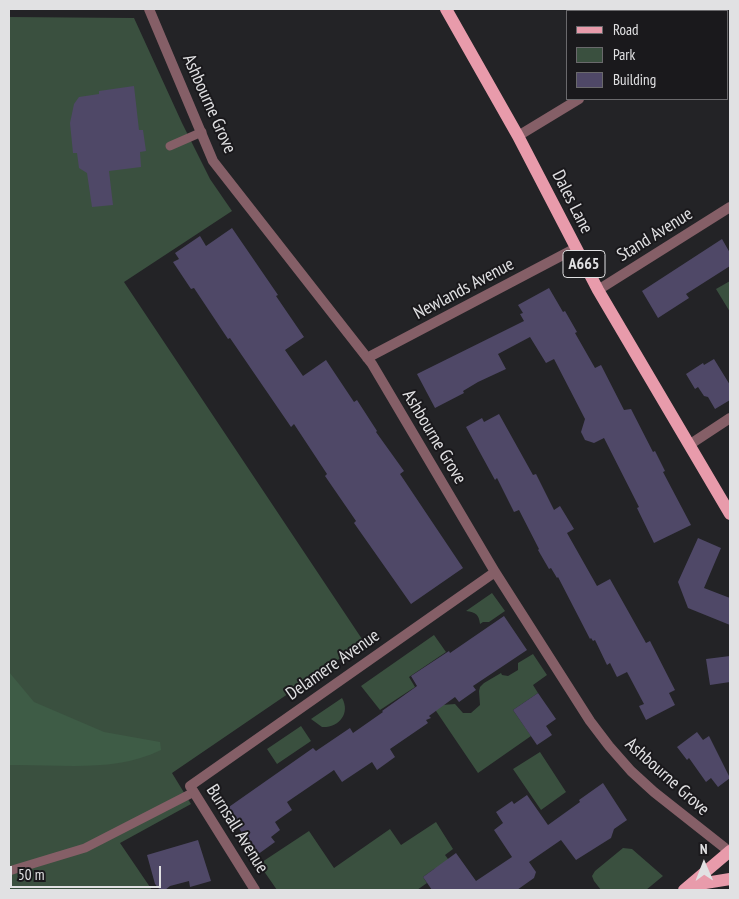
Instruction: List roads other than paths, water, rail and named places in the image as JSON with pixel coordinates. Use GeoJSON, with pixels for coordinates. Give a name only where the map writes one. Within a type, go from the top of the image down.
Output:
{"type":"FeatureCollection","features":[{"type":"Feature","properties":{"kind":"main road","name":"Dales Lane"},"geometry":{"type":"LineString","coordinates":[[446,9],[518,136],[598,290],[730,514]]}},
{"type":"Feature","properties":{"kind":"main road"},"geometry":{"type":"LineString","coordinates":[[688,888],[730,852]]}},
{"type":"Feature","properties":{"kind":"main road"},"geometry":{"type":"LineString","coordinates":[[688,888],[730,879]]}},
{"type":"Feature","properties":{"kind":"street","name":"Ashbourne Grove"},"geometry":{"type":"LineString","coordinates":[[149,9],[214,160],[368,358],[495,572],[590,721],[631,771],[654,792],[730,852]]}},
{"type":"Feature","properties":{"kind":"street"},"geometry":{"type":"LineString","coordinates":[[518,136],[577,100]]}},
{"type":"Feature","properties":{"kind":"street","name":"Stand Avenue"},"geometry":{"type":"LineString","coordinates":[[598,290],[730,207]]}},
{"type":"Feature","properties":{"kind":"street","name":"Newlands Avenue"},"geometry":{"type":"LineString","coordinates":[[368,358],[576,248]]}},
{"type":"Feature","properties":{"kind":"street"},"geometry":{"type":"LineString","coordinates":[[689,445],[730,418]]}},
{"type":"Feature","properties":{"kind":"street","name":"Delamere Avenue"},"geometry":{"type":"LineString","coordinates":[[192,789],[495,572]]}},
{"type":"Feature","properties":{"kind":"street","name":"Burnsall Avenue"},"geometry":{"type":"LineString","coordinates":[[192,789],[255,890]]}},
{"type":"Feature","properties":{"kind":"lane"},"geometry":{"type":"LineString","coordinates":[[170,146],[202,132]]}},
{"type":"Feature","properties":{"kind":"lane"},"geometry":{"type":"LineString","coordinates":[[9,871],[85,848],[192,789]]}}]}
